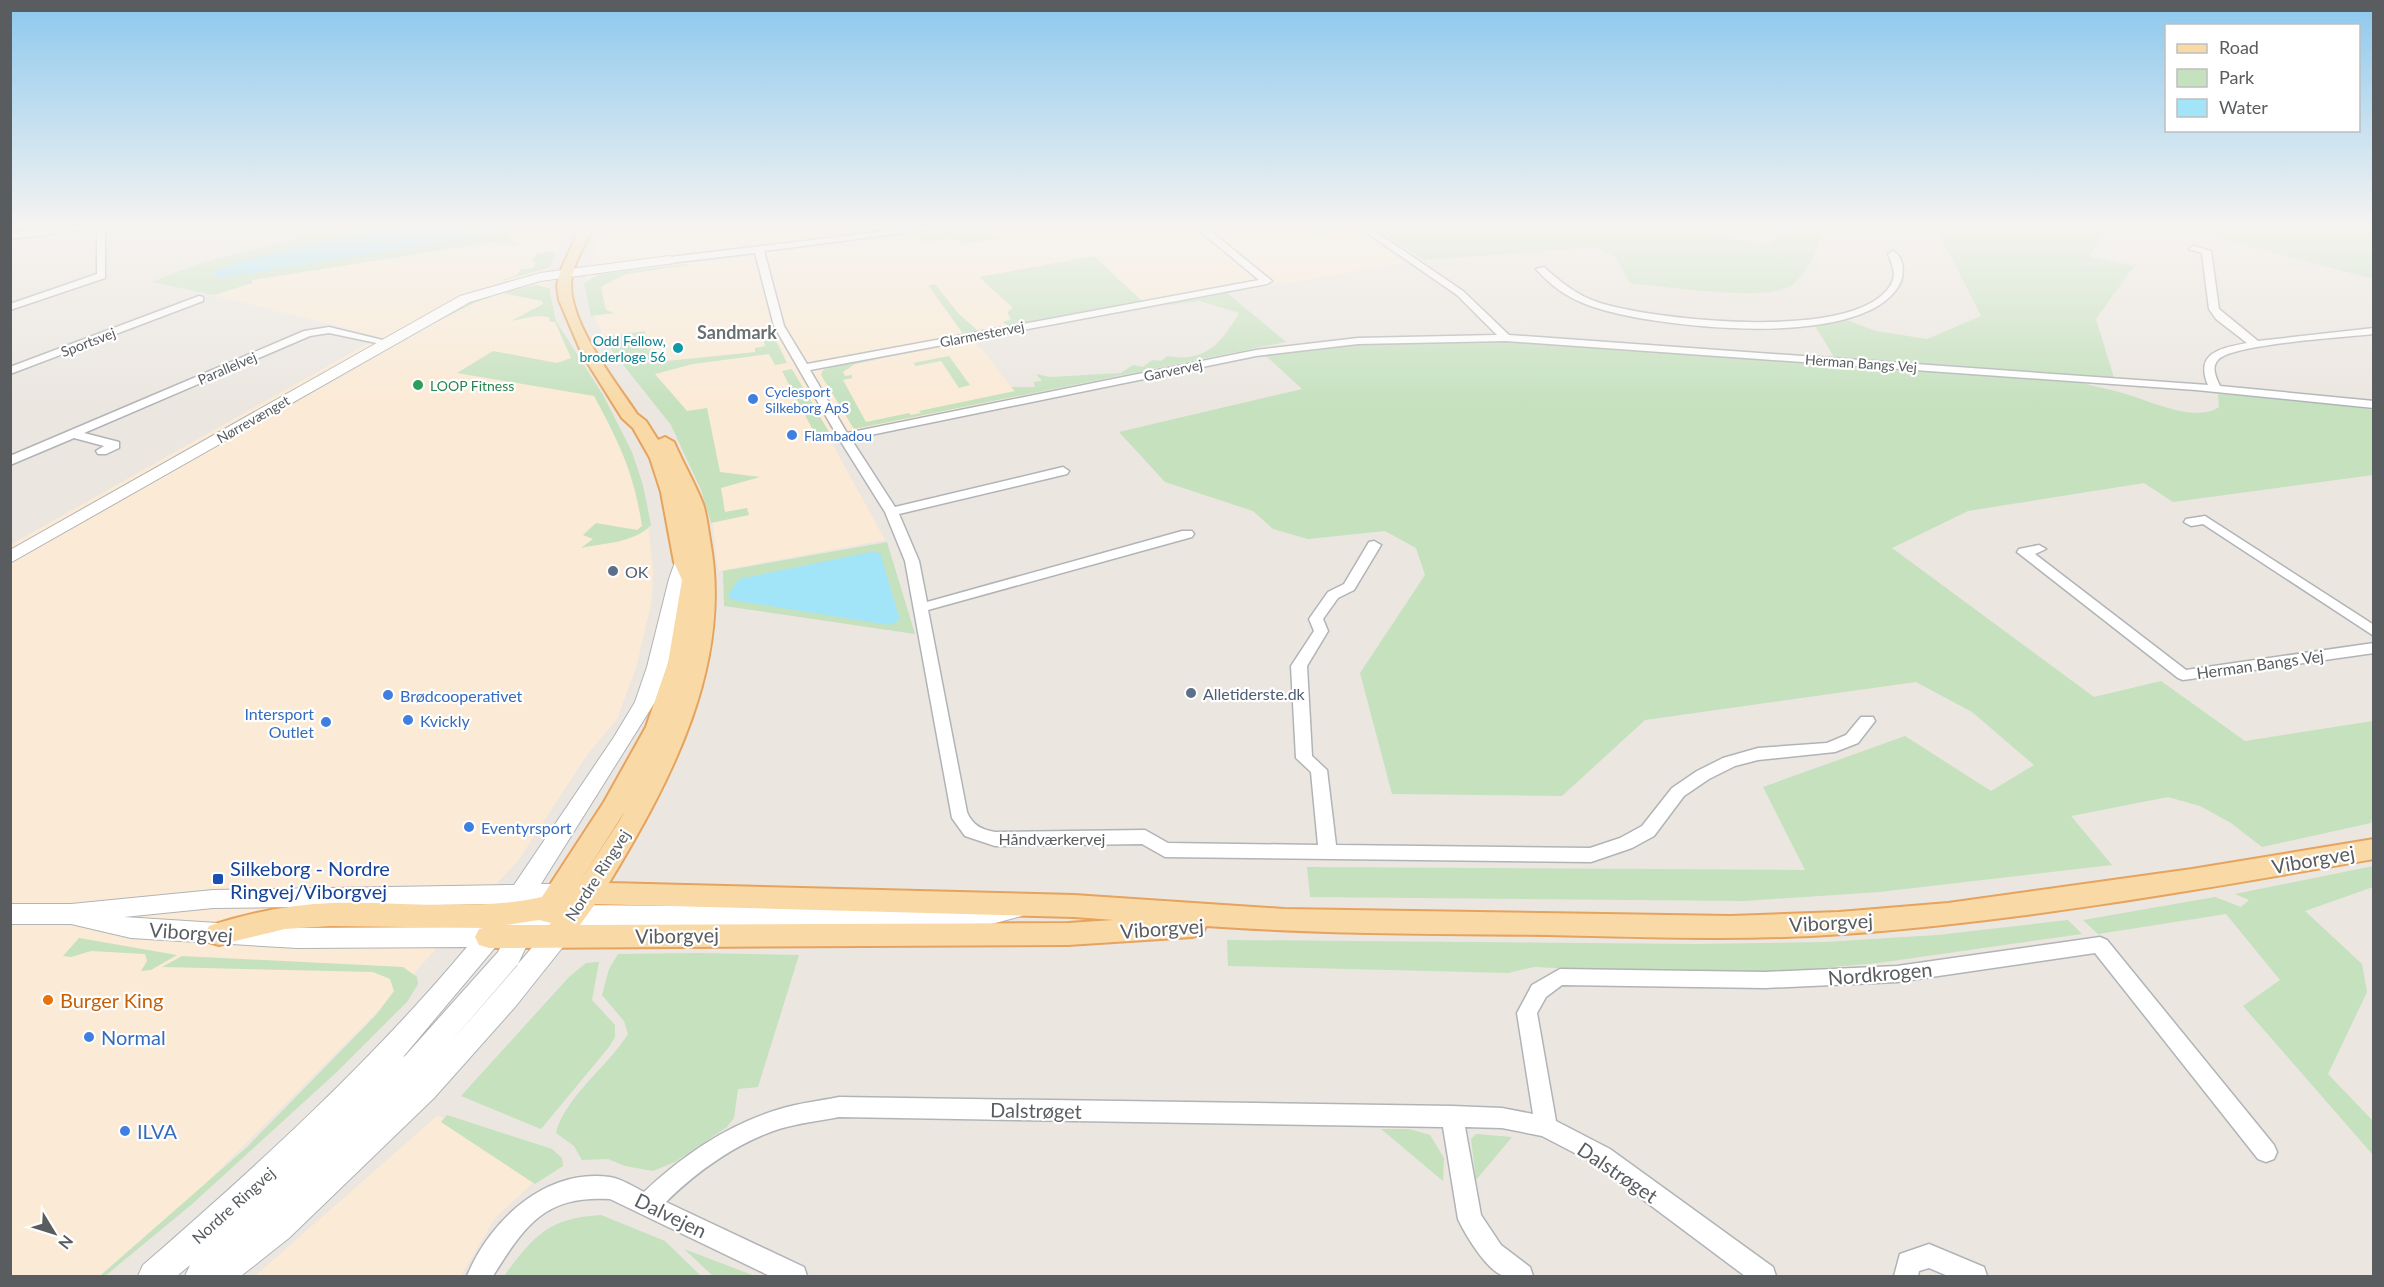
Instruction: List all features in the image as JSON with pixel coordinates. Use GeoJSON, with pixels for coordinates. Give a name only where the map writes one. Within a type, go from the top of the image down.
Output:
{"type":"FeatureCollection","features":[{"type":"Feature","properties":{"kind":"main road","name":"Nordre Ringvej"},"geometry":{"type":"LineString","coordinates":[[564,285],[585,344],[595,364],[631,418],[640,426],[659,458],[673,500],[684,562]]}},
{"type":"Feature","properties":{"kind":"main road","name":"Nordre Ringvej"},"geometry":{"type":"LineString","coordinates":[[538,915],[614,855],[680,725],[698,663],[707,580],[701,531],[692,497],[671,451],[653,421],[598,353],[585,344]]}},
{"type":"Feature","properties":{"kind":"main road"},"geometry":{"type":"LineString","coordinates":[[219,934],[293,917],[538,915],[614,807],[658,727],[679,663],[693,580],[684,562]]}},
{"type":"Feature","properties":{"kind":"main road","name":"Viborgvej"},"geometry":{"type":"LineString","coordinates":[[538,915],[1029,905],[1284,920],[1731,927],[1839,923],[1948,914],[2064,899],[2373,849]]}},
{"type":"Feature","properties":{"kind":"main road","name":"Viborgvej"},"geometry":{"type":"LineString","coordinates":[[538,915],[1068,934],[1284,920]]}},
{"type":"Feature","properties":{"kind":"street"},"geometry":{"type":"LineString","coordinates":[[10,307],[75,285]]}},
{"type":"Feature","properties":{"kind":"street","name":"Nørrevænget"},"geometry":{"type":"LineString","coordinates":[[10,558],[445,309],[499,288],[513,285]]}},
{"type":"Feature","properties":{"kind":"street","name":"Håndværkervej"},"geometry":{"type":"LineString","coordinates":[[768,285],[779,326],[844,437],[892,512],[912,561],[958,812],[962,823],[973,833],[995,839],[1145,837],[1164,850],[1592,855],[1626,843],[1648,831],[1678,792],[1712,771],[1758,754],[1829,748],[1852,739],[1867,722]]}},
{"type":"Feature","properties":{"kind":"street","name":"Glarmestervej"},"geometry":{"type":"LineString","coordinates":[[804,368],[1245,285]]}},
{"type":"Feature","properties":{"kind":"street"},"geometry":{"type":"LineString","coordinates":[[1448,285],[1460,293],[1506,338]]}},
{"type":"Feature","properties":{"kind":"street"},"geometry":{"type":"LineString","coordinates":[[1557,285],[1593,303],[1681,336],[1718,326],[1792,325],[1851,314],[1873,305],[1889,294],[1895,285]]}},
{"type":"Feature","properties":{"kind":"street"},"geometry":{"type":"LineString","coordinates":[[2211,285],[2214,309],[2220,317],[2256,345]]}},
{"type":"Feature","properties":{"kind":"street","name":"Sportsvej"},"geometry":{"type":"LineString","coordinates":[[10,371],[199,299]]}},
{"type":"Feature","properties":{"kind":"street","name":"Parallelvej"},"geometry":{"type":"LineString","coordinates":[[10,461],[308,333],[329,330],[386,342]]}},
{"type":"Feature","properties":{"kind":"street"},"geometry":{"type":"LineString","coordinates":[[2216,389],[2209,376],[2210,364],[2217,355],[2256,345],[2373,331]]}},
{"type":"Feature","properties":{"kind":"street","name":"Herman Bangs Vej"},"geometry":{"type":"LineString","coordinates":[[1506,338],[1681,336],[2373,405]]}},
{"type":"Feature","properties":{"kind":"street","name":"Garvervej"},"geometry":{"type":"LineString","coordinates":[[844,437],[1256,353],[1358,341],[1506,338]]}},
{"type":"Feature","properties":{"kind":"street"},"geometry":{"type":"LineString","coordinates":[[73,434],[115,445],[102,451]]}},
{"type":"Feature","properties":{"kind":"street"},"geometry":{"type":"LineString","coordinates":[[892,512],[1063,471]]}},
{"type":"Feature","properties":{"kind":"street"},"geometry":{"type":"LineString","coordinates":[[2192,522],[2205,520],[2373,632]]}},
{"type":"Feature","properties":{"kind":"street"},"geometry":{"type":"LineString","coordinates":[[919,608],[967,597],[1187,534]]}},
{"type":"Feature","properties":{"kind":"street"},"geometry":{"type":"LineString","coordinates":[[1328,852],[1319,770],[1304,758],[1299,666],[1321,631],[1316,619],[1333,595],[1349,587],[1374,545]]}},
{"type":"Feature","properties":{"kind":"street","name":"Herman Bangs Vej"},"geometry":{"type":"LineString","coordinates":[[2039,549],[2024,552],[2183,675],[2373,648]]}},
{"type":"Feature","properties":{"kind":"street","name":"Nordre Ringvej"},"geometry":{"type":"LineString","coordinates":[[216,1276],[255,1249],[402,1113],[511,996],[538,915],[645,701],[659,666],[675,584],[684,562]]}},
{"type":"Feature","properties":{"kind":"street","name":"Viborgvej"},"geometry":{"type":"LineString","coordinates":[[10,914],[71,914],[139,905],[213,899],[333,899],[538,915]]}},
{"type":"Feature","properties":{"kind":"street","name":"Viborgvej"},"geometry":{"type":"LineString","coordinates":[[71,914],[131,928],[219,934]]}},
{"type":"Feature","properties":{"kind":"street"},"geometry":{"type":"LineString","coordinates":[[201,1276],[236,1238],[333,1149],[415,1064],[508,959],[538,915]]}},
{"type":"Feature","properties":{"kind":"street","name":"Nordre Ringvej"},"geometry":{"type":"LineString","coordinates":[[153,1276],[250,1191],[363,1080],[443,994],[538,915]]}},
{"type":"Feature","properties":{"kind":"street","name":"Nordkrogen"},"geometry":{"type":"LineString","coordinates":[[1546,1127],[1527,1012],[1532,996],[1544,984],[1560,977],[1765,980],[1897,974],[2100,945],[2266,1152]]}},
{"type":"Feature","properties":{"kind":"street","name":"Dalstrøget"},"geometry":{"type":"LineString","coordinates":[[648,1204],[689,1167],[754,1130],[772,1121],[839,1107],[1502,1118],[1546,1127],[1602,1156],[1764,1276]]}},
{"type":"Feature","properties":{"kind":"street"},"geometry":{"type":"LineString","coordinates":[[1452,1116],[1470,1219],[1493,1253],[1521,1276]]}},
{"type":"Feature","properties":{"kind":"street","name":"Dalvejen"},"geometry":{"type":"LineString","coordinates":[[479,1276],[507,1232],[542,1200],[562,1190],[592,1185],[612,1188],[648,1204],[795,1276]]}},
{"type":"Feature","properties":{"kind":"street"},"geometry":{"type":"LineString","coordinates":[[1906,1276],[1909,1262],[1929,1256],[1975,1276]]}},
{"type":"Feature","properties":{"kind":"shaded area"},"geometry":{"type":"Polygon","coordinates":[[[245,285],[549,285],[551,309],[562,336],[610,414],[644,486],[653,569],[652,600],[636,668],[617,719],[587,755],[518,861],[388,1001],[203,1186],[99,1276],[11,1276],[10,545],[379,337],[213,295],[245,285]]]}},
{"type":"Feature","properties":{"kind":"shaded area"},"geometry":{"type":"Polygon","coordinates":[[[587,285],[1233,285],[966,336],[981,348],[1024,403],[832,443],[885,540],[718,571],[713,526],[700,487],[673,425],[611,350],[589,308],[587,285]]]}},
{"type":"Feature","properties":{"kind":"shaded area"},"geometry":{"type":"Polygon","coordinates":[[[1233,285],[1275,285],[1246,290],[1233,285]]]}},
{"type":"Feature","properties":{"kind":"shaded area"},"geometry":{"type":"Polygon","coordinates":[[[438,1115],[534,1182],[495,1218],[461,1276],[255,1276],[438,1115]]]}},
{"type":"Feature","properties":{"kind":"green space"},"geometry":{"type":"Polygon","coordinates":[[[166,285],[245,285],[214,295],[166,285]]]}},
{"type":"Feature","properties":{"kind":"green space"},"geometry":{"type":"Polygon","coordinates":[[[536,285],[549,288],[556,321],[603,395],[632,452],[643,485],[651,525],[644,531],[627,539],[581,548],[593,539],[583,535],[596,523],[637,530],[642,526],[630,474],[611,428],[594,396],[457,373],[493,351],[557,363],[571,358],[555,322],[550,322],[549,317],[535,316],[511,321],[543,304],[542,301],[502,293],[474,303],[435,323],[457,308],[496,294],[536,285]]]}},
{"type":"Feature","properties":{"kind":"green space"},"geometry":{"type":"Polygon","coordinates":[[[584,285],[605,285],[601,287],[606,310],[614,313],[591,316],[584,285]]]}},
{"type":"Feature","properties":{"kind":"green space"},"geometry":{"type":"Polygon","coordinates":[[[928,285],[936,285],[958,313],[977,330],[987,329],[964,335],[928,285]]]}},
{"type":"Feature","properties":{"kind":"green space"},"geometry":{"type":"Polygon","coordinates":[[[988,285],[1125,285],[1142,301],[1009,327],[1003,322],[1011,319],[1007,312],[1013,308],[988,285]]]}},
{"type":"Feature","properties":{"kind":"green space"},"geometry":{"type":"Polygon","coordinates":[[[1647,285],[1792,285],[1762,293],[1689,290],[1647,285]]]}},
{"type":"Feature","properties":{"kind":"green space"},"geometry":{"type":"Polygon","coordinates":[[[1965,285],[2120,285],[2096,319],[2114,378],[1834,357],[1814,324],[1844,319],[1876,331],[1927,339],[1981,316],[1965,285]]]}},
{"type":"Feature","properties":{"kind":"green space"},"geometry":{"type":"Polygon","coordinates":[[[1227,293],[1286,342],[854,429],[821,375],[823,370],[838,365],[881,359],[855,364],[843,372],[845,376],[852,375],[852,378],[843,380],[866,422],[909,413],[911,415],[921,413],[919,411],[1015,391],[1011,387],[1035,387],[1034,382],[1042,381],[1036,374],[1051,377],[1121,373],[1133,365],[1143,367],[1152,360],[1161,361],[1167,356],[1192,356],[1202,353],[1219,342],[1239,313],[1200,301],[1161,306],[1227,293]]]}},
{"type":"Feature","properties":{"kind":"green space"},"geometry":{"type":"Polygon","coordinates":[[[645,331],[647,349],[655,350],[657,362],[755,352],[755,348],[765,346],[761,331],[772,332],[787,363],[775,365],[769,354],[693,364],[655,374],[687,411],[707,408],[720,472],[760,477],[721,488],[725,512],[747,508],[749,515],[711,523],[701,490],[671,425],[601,337],[645,331]]]}},
{"type":"Feature","properties":{"kind":"green space"},"geometry":{"type":"Polygon","coordinates":[[[1508,340],[2074,381],[2115,391],[2174,410],[2198,413],[2219,407],[2218,394],[2299,399],[2373,410],[2373,475],[2173,502],[2144,483],[1968,511],[1892,548],[2094,697],[2161,681],[2245,741],[2373,721],[2374,811],[2371,823],[2262,847],[2231,823],[2200,806],[2168,797],[2071,816],[2112,865],[1879,892],[1743,901],[1310,897],[1307,867],[1805,870],[1763,787],[1905,736],[1991,791],[2034,765],[1972,712],[1916,682],[1645,720],[1562,796],[1392,794],[1360,673],[1425,575],[1416,548],[1385,531],[1308,539],[1273,529],[1253,511],[1165,482],[1119,432],[1302,389],[1265,355],[1365,342],[1508,340]]]}},
{"type":"Feature","properties":{"kind":"green space"},"geometry":{"type":"Polygon","coordinates":[[[949,356],[970,385],[959,388],[941,361],[916,366],[913,363],[949,356]]]}},
{"type":"Feature","properties":{"kind":"green space"},"geometry":{"type":"Polygon","coordinates":[[[792,369],[832,437],[816,436],[782,371],[792,369]]]}},
{"type":"Feature","properties":{"kind":"green space"},"geometry":{"type":"Polygon","coordinates":[[[887,542],[915,634],[724,606],[723,571],[887,542]]]}},
{"type":"Feature","properties":{"kind":"green space"},"geometry":{"type":"Polygon","coordinates":[[[2373,866],[2373,887],[2305,911],[2362,964],[2367,992],[2328,1074],[2373,1121],[2373,1155],[2243,1006],[2280,980],[2226,914],[2098,934],[2083,920],[2215,897],[2241,907],[2249,900],[2235,894],[2373,866]]]}},
{"type":"Feature","properties":{"kind":"green space"},"geometry":{"type":"Polygon","coordinates":[[[2068,920],[2082,934],[1878,963],[1784,971],[1644,972],[1534,967],[1508,973],[1228,966],[1227,940],[1697,944],[1825,942],[1937,935],[2068,920]]]}},
{"type":"Feature","properties":{"kind":"green space"},"geometry":{"type":"Polygon","coordinates":[[[79,938],[177,955],[151,970],[141,971],[147,961],[145,954],[91,951],[71,957],[63,956],[79,938]]]}},
{"type":"Feature","properties":{"kind":"green space"},"geometry":{"type":"Polygon","coordinates":[[[618,954],[799,955],[758,1087],[738,1089],[734,1118],[727,1127],[675,1162],[653,1171],[625,1166],[608,1159],[582,1160],[574,1146],[556,1133],[577,1094],[628,1034],[624,1021],[602,995],[609,969],[618,954]]]}},
{"type":"Feature","properties":{"kind":"green space"},"geometry":{"type":"Polygon","coordinates":[[[182,956],[403,967],[417,977],[418,984],[407,1002],[339,1070],[191,1205],[105,1276],[100,1276],[247,1147],[376,1015],[394,991],[390,979],[373,972],[162,967],[182,956]]]}},
{"type":"Feature","properties":{"kind":"green space"},"geometry":{"type":"Polygon","coordinates":[[[599,962],[592,1000],[615,1025],[615,1037],[541,1129],[461,1096],[569,977],[586,963],[599,962]]]}},
{"type":"Feature","properties":{"kind":"green space"},"geometry":{"type":"Polygon","coordinates":[[[447,1115],[552,1149],[562,1158],[563,1166],[535,1184],[441,1122],[447,1115]]]}},
{"type":"Feature","properties":{"kind":"green space"},"geometry":{"type":"Polygon","coordinates":[[[1381,1129],[1409,1129],[1430,1135],[1444,1158],[1443,1181],[1381,1129]]]}},
{"type":"Feature","properties":{"kind":"green space"},"geometry":{"type":"Polygon","coordinates":[[[1476,1134],[1512,1137],[1476,1180],[1471,1139],[1476,1134]]]}},
{"type":"Feature","properties":{"kind":"green space"},"geometry":{"type":"Polygon","coordinates":[[[601,1215],[665,1241],[701,1276],[504,1276],[534,1240],[555,1225],[568,1220],[601,1215]]]}},
{"type":"Feature","properties":{"kind":"green space"},"geometry":{"type":"Polygon","coordinates":[[[684,1249],[755,1276],[713,1276],[684,1249]]]}},
{"type":"Feature","properties":{"kind":"water"},"geometry":{"type":"Polygon","coordinates":[[[871,552],[880,553],[900,620],[889,625],[732,600],[728,595],[739,579],[871,552]]]}},
{"type":"Feature","properties":{"kind":"place","name":"Odd Fellow, broderloge 56"},"geometry":{"type":"Point","coordinates":[678,348]}},
{"type":"Feature","properties":{"kind":"place","name":"LOOP Fitness"},"geometry":{"type":"Point","coordinates":[418,385]}},
{"type":"Feature","properties":{"kind":"place","name":"Cyclesport Silkeborg ApS"},"geometry":{"type":"Point","coordinates":[753,399]}},
{"type":"Feature","properties":{"kind":"place","name":"Flambadou"},"geometry":{"type":"Point","coordinates":[792,435]}},
{"type":"Feature","properties":{"kind":"place","name":"OK"},"geometry":{"type":"Point","coordinates":[613,571]}},
{"type":"Feature","properties":{"kind":"place","name":"Alletiderste.dk"},"geometry":{"type":"Point","coordinates":[1191,693]}},
{"type":"Feature","properties":{"kind":"place","name":"Brødcooperativet"},"geometry":{"type":"Point","coordinates":[388,695]}},
{"type":"Feature","properties":{"kind":"place","name":"Kvickly"},"geometry":{"type":"Point","coordinates":[408,720]}},
{"type":"Feature","properties":{"kind":"place","name":"Intersport Outlet"},"geometry":{"type":"Point","coordinates":[326,722]}},
{"type":"Feature","properties":{"kind":"place","name":"Eventyrsport"},"geometry":{"type":"Point","coordinates":[469,827]}},
{"type":"Feature","properties":{"kind":"place","name":"Silkeborg - Nordre Ringvej/Viborgvej"},"geometry":{"type":"Point","coordinates":[218,879]}},
{"type":"Feature","properties":{"kind":"place","name":"Burger King"},"geometry":{"type":"Point","coordinates":[48,1000]}},
{"type":"Feature","properties":{"kind":"place","name":"Normal"},"geometry":{"type":"Point","coordinates":[89,1037]}},
{"type":"Feature","properties":{"kind":"place","name":"ILVA"},"geometry":{"type":"Point","coordinates":[125,1131]}},
{"type":"Feature","properties":{"kind":"district","name":"Sandmark"},"geometry":{"type":"Point","coordinates":[737,332]}}]}
